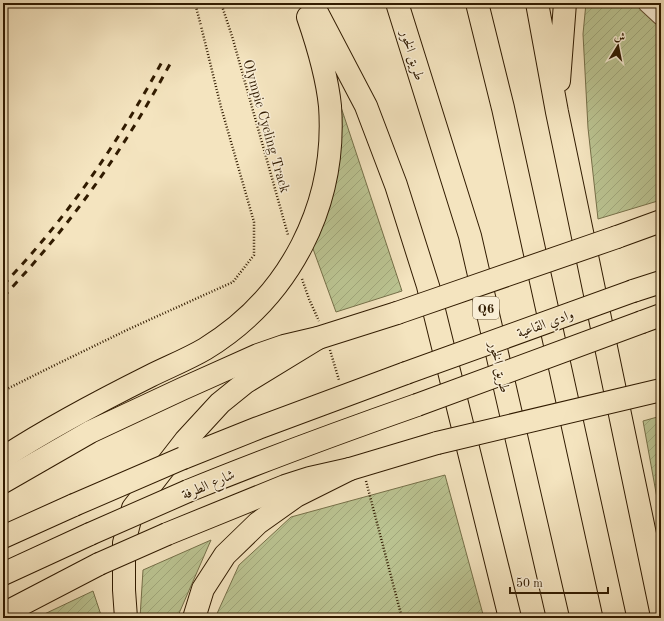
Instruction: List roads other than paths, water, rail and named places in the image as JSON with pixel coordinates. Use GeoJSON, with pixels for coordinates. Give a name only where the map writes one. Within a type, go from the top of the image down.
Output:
{"type":"FeatureCollection","features":[{"type":"Feature","properties":{"kind":"main road"},"geometry":{"type":"LineString","coordinates":[[3,458],[28,441],[119,392],[204,349],[236,327],[265,301],[288,270],[307,236],[319,205],[327,172],[330,139],[330,106],[325,72],[303,3]]}},
{"type":"Feature","properties":{"kind":"main road"},"geometry":{"type":"LineString","coordinates":[[312,3],[366,106],[396,185],[428,286],[510,618]]}},
{"type":"Feature","properties":{"kind":"main road","name":"طريق الخور"},"geometry":{"type":"LineString","coordinates":[[397,3],[470,236],[558,618]]}},
{"type":"Feature","properties":{"kind":"main road"},"geometry":{"type":"LineString","coordinates":[[477,3],[503,108],[616,618]]}},
{"type":"Feature","properties":{"kind":"main road"},"geometry":{"type":"LineString","coordinates":[[537,3],[557,112],[661,611]]}},
{"type":"Feature","properties":{"kind":"main road"},"geometry":{"type":"LineString","coordinates":[[557,112],[565,3]]}},
{"type":"Feature","properties":{"kind":"main road"},"geometry":{"type":"LineString","coordinates":[[3,482],[90,432],[258,355],[397,313],[661,221]]}},
{"type":"Feature","properties":{"kind":"main road","name":"وادي القاعية"},"geometry":{"type":"LineString","coordinates":[[3,537],[183,458],[258,428],[406,373],[661,282]]}},
{"type":"Feature","properties":{"kind":"main road","name":"شارع الطرفة"},"geometry":{"type":"LineString","coordinates":[[3,574],[188,491],[333,434],[417,405],[651,318]]}},
{"type":"Feature","properties":{"kind":"main road"},"geometry":{"type":"LineString","coordinates":[[126,618],[124,590],[124,543],[133,508],[185,441],[220,403],[246,382],[322,335]]}},
{"type":"Feature","properties":{"kind":"main road"},"geometry":{"type":"LineString","coordinates":[[194,618],[203,589],[225,555],[258,523],[296,496],[437,443],[661,390]]}},
{"type":"Feature","properties":{"kind":"main road"},"geometry":{"type":"LineString","coordinates":[[3,614],[99,564],[167,534],[284,486],[310,478],[357,472]]}},
{"type":"Feature","properties":{"kind":"lane"},"geometry":{"type":"LineString","coordinates":[[647,3],[661,16]]}},
{"type":"Feature","properties":{"kind":"railway"},"geometry":{"type":"LineString","coordinates":[[3,285],[49,233],[110,150],[163,60]]}},
{"type":"Feature","properties":{"kind":"railway"},"geometry":{"type":"LineString","coordinates":[[3,297],[51,242],[94,186],[134,127],[170,64]]}}]}
